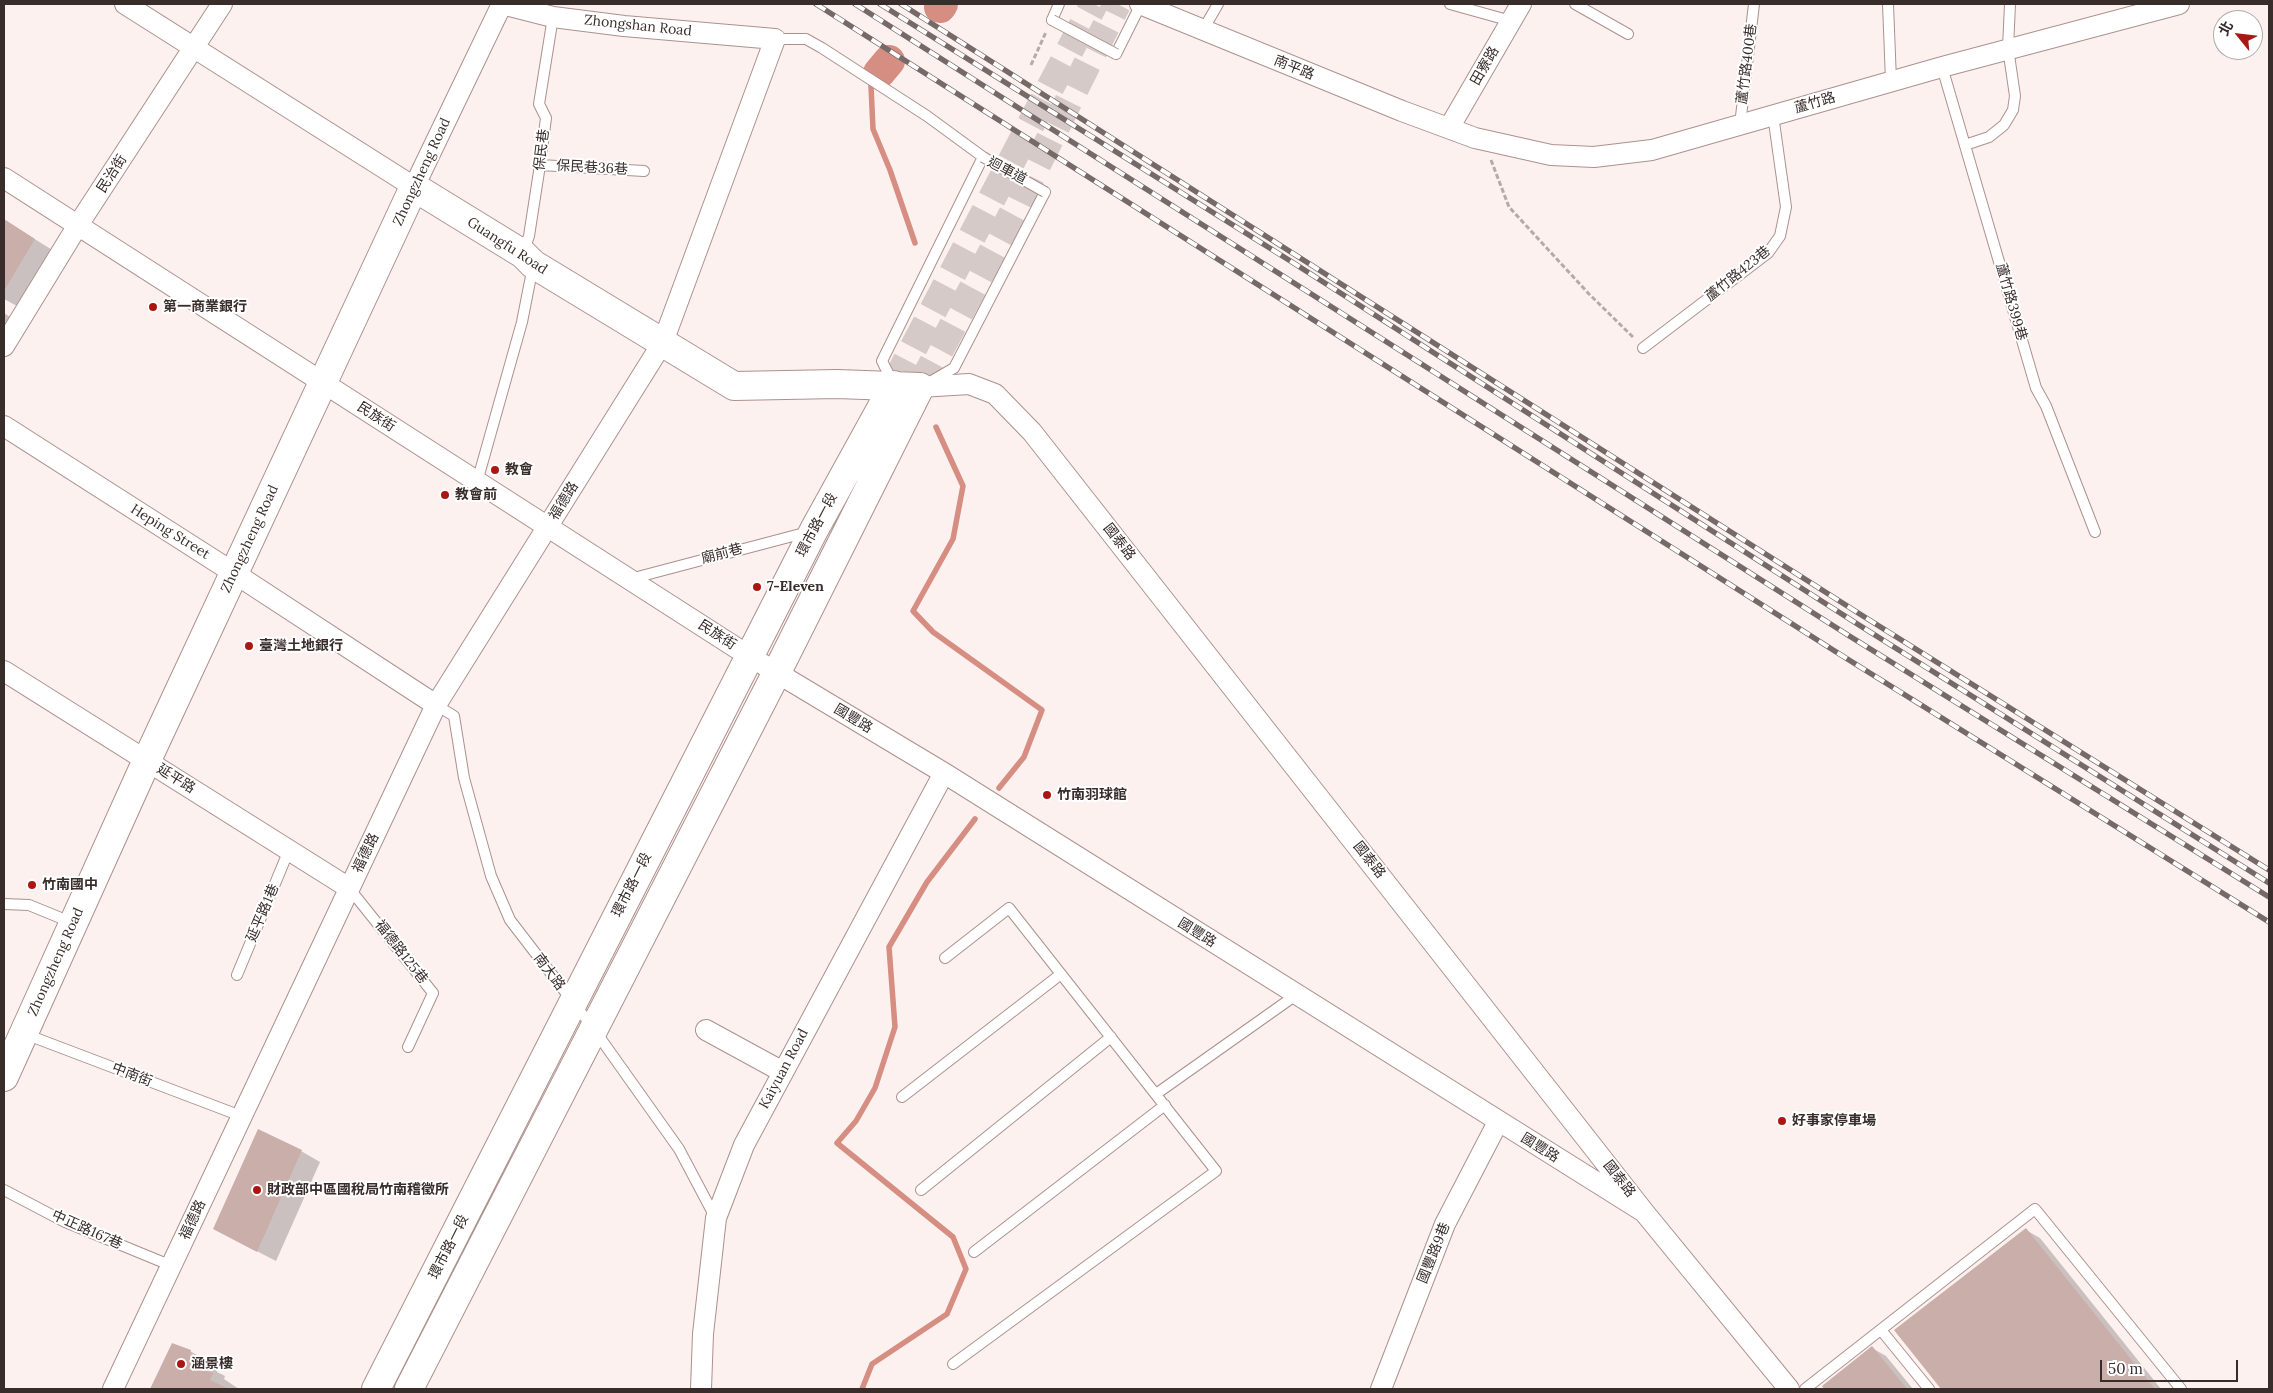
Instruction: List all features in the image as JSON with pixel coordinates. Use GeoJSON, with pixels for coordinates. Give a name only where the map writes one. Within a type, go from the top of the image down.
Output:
{"type":"FeatureCollection","features":[{"type":"Feature","properties":{"kind":"main road","name":"Guangfu Road"},"geometry":{"type":"LineString","coordinates":[[414,187],[734,386],[837,384],[907,386]]}},
{"type":"Feature","properties":{"kind":"main road","name":"Zhongzheng Road"},"geometry":{"type":"LineString","coordinates":[[4,1077],[147,760],[414,187]]}},
{"type":"Feature","properties":{"kind":"main road","name":"環市路一段"},"geometry":{"type":"LineString","coordinates":[[376,1389],[814,530],[907,386]]}},
{"type":"Feature","properties":{"kind":"main road"},"geometry":{"type":"LineString","coordinates":[[409,1389],[777,672],[907,386]]}},
{"type":"Feature","properties":{"kind":"main road"},"geometry":{"type":"LineString","coordinates":[[475,1195],[502,1207]]}},
{"type":"Feature","properties":{"kind":"street","name":"Guangfu Road"},"geometry":{"type":"LineString","coordinates":[[124,4],[414,187]]}},
{"type":"Feature","properties":{"kind":"street","name":"民治街"},"geometry":{"type":"LineString","coordinates":[[4,346],[78,225],[222,4]]}},
{"type":"Feature","properties":{"kind":"street","name":"Zhongshan Road"},"geometry":{"type":"LineString","coordinates":[[502,4],[553,17],[624,26],[774,39]]}},
{"type":"Feature","properties":{"kind":"street","name":"Zhongzheng Road"},"geometry":{"type":"LineString","coordinates":[[414,187],[502,4]]}},
{"type":"Feature","properties":{"kind":"street","name":"南平路"},"geometry":{"type":"LineString","coordinates":[[1140,4],[1402,112],[1449,128]]}},
{"type":"Feature","properties":{"kind":"street","name":"田寮路"},"geometry":{"type":"LineString","coordinates":[[1449,128],[1521,4]]}},
{"type":"Feature","properties":{"kind":"street","name":"蘆竹路"},"geometry":{"type":"LineString","coordinates":[[1449,128],[1490,142],[1551,155],[1594,157],[1652,150],[2008,48],[2179,4]]}},
{"type":"Feature","properties":{"kind":"street","name":"福德路"},"geometry":{"type":"LineString","coordinates":[[113,1389],[436,705],[663,342],[774,39]]}},
{"type":"Feature","properties":{"kind":"street","name":"民族街"},"geometry":{"type":"LineString","coordinates":[[4,178],[749,656]]}},
{"type":"Feature","properties":{"kind":"street","name":"國泰路"},"geometry":{"type":"LineString","coordinates":[[907,386],[969,384],[995,394],[1032,432],[1644,1212],[1789,1389]]}},
{"type":"Feature","properties":{"kind":"street","name":"Heping Street"},"geometry":{"type":"LineString","coordinates":[[4,426],[436,705]]}},
{"type":"Feature","properties":{"kind":"street","name":"國豐路"},"geometry":{"type":"LineString","coordinates":[[749,656],[944,773],[1644,1212]]}},
{"type":"Feature","properties":{"kind":"street","name":"延平路"},"geometry":{"type":"LineString","coordinates":[[4,671],[349,888]]}},
{"type":"Feature","properties":{"kind":"street","name":"Kaiyuan Road"},"geometry":{"type":"LineString","coordinates":[[701,1389],[703,1334],[716,1218],[744,1145],[944,773]]}},
{"type":"Feature","properties":{"kind":"street"},"geometry":{"type":"LineString","coordinates":[[706,1030],[783,1072]]}},
{"type":"Feature","properties":{"kind":"street","name":"國豐路9巷"},"geometry":{"type":"LineString","coordinates":[[1381,1389],[1445,1224],[1498,1122]]}},
{"type":"Feature","properties":{"kind":"lane"},"geometry":{"type":"LineString","coordinates":[[1059,4],[1052,20],[1116,54],[1140,4]]}},
{"type":"Feature","properties":{"kind":"lane"},"geometry":{"type":"LineString","coordinates":[[1203,30],[1218,4]]}},
{"type":"Feature","properties":{"kind":"lane"},"geometry":{"type":"LineString","coordinates":[[1450,4],[1511,21]]}},
{"type":"Feature","properties":{"kind":"lane"},"geometry":{"type":"LineString","coordinates":[[1575,4],[1628,34]]}},
{"type":"Feature","properties":{"kind":"lane","name":"蘆竹路400巷"},"geometry":{"type":"LineString","coordinates":[[1740,124],[1754,4]]}},
{"type":"Feature","properties":{"kind":"lane"},"geometry":{"type":"LineString","coordinates":[[1888,4],[1891,81]]}},
{"type":"Feature","properties":{"kind":"lane"},"geometry":{"type":"LineString","coordinates":[[1965,145],[1989,137],[2004,126],[2013,110],[2015,96],[2008,48],[2010,4]]}},
{"type":"Feature","properties":{"kind":"lane","name":"保民巷"},"geometry":{"type":"LineString","coordinates":[[477,482],[522,322],[529,236],[546,118],[538,104],[553,17]]}},
{"type":"Feature","properties":{"kind":"lane"},"geometry":{"type":"LineString","coordinates":[[774,39],[806,39],[822,48],[927,116],[983,157]]}},
{"type":"Feature","properties":{"kind":"lane","name":"蘆竹路399巷"},"geometry":{"type":"LineString","coordinates":[[1942,67],[2036,388],[2046,406],[2095,532]]}},
{"type":"Feature","properties":{"kind":"lane","name":"蘆竹路423巷"},"geometry":{"type":"LineString","coordinates":[[1643,348],[1768,253],[1780,236],[1786,207],[1773,115]]}},
{"type":"Feature","properties":{"kind":"lane","name":"迴車道"},"geometry":{"type":"LineString","coordinates":[[983,157],[1045,192],[954,368],[907,386],[882,361],[983,157]]}},
{"type":"Feature","properties":{"kind":"lane","name":"保民巷36巷"},"geometry":{"type":"LineString","coordinates":[[540,165],[644,171]]}},
{"type":"Feature","properties":{"kind":"lane","name":"廟前巷"},"geometry":{"type":"LineString","coordinates":[[630,579],[814,530]]}},
{"type":"Feature","properties":{"kind":"lane","name":"南大路"},"geometry":{"type":"LineString","coordinates":[[436,705],[454,716],[466,787],[491,876],[510,920],[593,1028],[679,1149],[716,1218]]}},
{"type":"Feature","properties":{"kind":"lane","name":"延平路1巷"},"geometry":{"type":"LineString","coordinates":[[237,976],[289,850]]}},
{"type":"Feature","properties":{"kind":"lane","name":"福德路125巷"},"geometry":{"type":"LineString","coordinates":[[349,888],[433,993],[408,1047]]}},
{"type":"Feature","properties":{"kind":"lane"},"geometry":{"type":"LineString","coordinates":[[4,904],[29,905],[74,923]]}},
{"type":"Feature","properties":{"kind":"lane"},"geometry":{"type":"LineString","coordinates":[[945,958],[1009,908],[1216,1171],[953,1364]]}},
{"type":"Feature","properties":{"kind":"lane"},"geometry":{"type":"LineString","coordinates":[[902,1097],[1061,974]]}},
{"type":"Feature","properties":{"kind":"lane"},"geometry":{"type":"LineString","coordinates":[[1156,1094],[1296,995]]}},
{"type":"Feature","properties":{"kind":"lane","name":"中南街"},"geometry":{"type":"LineString","coordinates":[[24,1033],[241,1116]]}},
{"type":"Feature","properties":{"kind":"lane"},"geometry":{"type":"LineString","coordinates":[[921,1190],[1111,1036]]}},
{"type":"Feature","properties":{"kind":"lane"},"geometry":{"type":"LineString","coordinates":[[974,1252],[1165,1105]]}},
{"type":"Feature","properties":{"kind":"lane","name":"中正路167巷"},"geometry":{"type":"LineString","coordinates":[[4,1190],[65,1222],[172,1266]]}},
{"type":"Feature","properties":{"kind":"lane"},"geometry":{"type":"LineString","coordinates":[[1805,1389],[2035,1209],[2181,1389]]}},
{"type":"Feature","properties":{"kind":"lane"},"geometry":{"type":"LineString","coordinates":[[1881,1330],[1929,1389]]}},
{"type":"Feature","properties":{"kind":"path"},"geometry":{"type":"LineString","coordinates":[[1031,65],[1040,45]]}},
{"type":"Feature","properties":{"kind":"path"},"geometry":{"type":"LineString","coordinates":[[1490,142],[1491,158],[1509,207],[1589,294],[1643,348]]}},
{"type":"Feature","properties":{"kind":"building"},"geometry":{"type":"Polygon","coordinates":[[[4,219],[35,239],[4,291],[4,219]]]}},
{"type":"Feature","properties":{"kind":"building","name":"財政部中區國稅局竹南稽徵所"},"geometry":{"type":"Polygon","coordinates":[[[258,1129],[302,1150],[257,1252],[213,1229],[258,1129]]]}},
{"type":"Feature","properties":{"kind":"building"},"geometry":{"type":"Polygon","coordinates":[[[2026,1228],[2155,1389],[1941,1389],[1894,1330],[2026,1228]]]}},
{"type":"Feature","properties":{"kind":"building","name":"涵景樓"},"geometry":{"type":"Polygon","coordinates":[[[172,1343],[191,1350],[190,1355],[198,1359],[197,1362],[204,1366],[204,1370],[213,1373],[210,1380],[229,1389],[150,1389],[172,1343]]]}},
{"type":"Feature","properties":{"kind":"building"},"geometry":{"type":"Polygon","coordinates":[[[1872,1346],[1907,1389],[1824,1389],[1822,1386],[1872,1346]]]}},
{"type":"Feature","properties":{"kind":"waterway"},"geometry":{"type":"LineString","coordinates":[[879,73],[889,61]]}},
{"type":"Feature","properties":{"kind":"waterway"},"geometry":{"type":"LineString","coordinates":[[871,86],[873,129],[890,170],[915,243]]}},
{"type":"Feature","properties":{"kind":"waterway"},"geometry":{"type":"LineString","coordinates":[[936,427],[963,486],[953,539],[913,611],[933,632],[1042,710],[1024,757],[999,788]]}},
{"type":"Feature","properties":{"kind":"waterway"},"geometry":{"type":"LineString","coordinates":[[862,1389],[872,1364],[947,1314],[966,1269],[953,1237],[837,1143],[856,1121],[875,1088],[895,1027],[889,947],[927,882],[975,819]]}},
{"type":"Feature","properties":{"kind":"tunnel"},"geometry":{"type":"LineString","coordinates":[[894,385],[1094,4]]}},
{"type":"Feature","properties":{"kind":"tunnel"},"geometry":{"type":"LineString","coordinates":[[920,387],[1014,211],[1117,4]]}},
{"type":"Feature","properties":{"kind":"railway"},"geometry":{"type":"LineString","coordinates":[[816,4],[1841,655],[2269,922]]}},
{"type":"Feature","properties":{"kind":"railway"},"geometry":{"type":"LineString","coordinates":[[855,4],[1851,637],[2269,897]]}},
{"type":"Feature","properties":{"kind":"railway"},"geometry":{"type":"LineString","coordinates":[[880,4],[1292,262],[1859,625],[2269,883]]}},
{"type":"Feature","properties":{"kind":"railway"},"geometry":{"type":"LineString","coordinates":[[901,4],[1863,616],[2269,870]]}},
{"type":"Feature","properties":{"kind":"place","name":"第一商業銀行"},"geometry":{"type":"Point","coordinates":[153,307]}},
{"type":"Feature","properties":{"kind":"place","name":"教會"},"geometry":{"type":"Point","coordinates":[495,470]}},
{"type":"Feature","properties":{"kind":"place","name":"教會前"},"geometry":{"type":"Point","coordinates":[445,495]}},
{"type":"Feature","properties":{"kind":"place","name":"7-Eleven"},"geometry":{"type":"Point","coordinates":[757,587]}},
{"type":"Feature","properties":{"kind":"place","name":"臺灣土地銀行"},"geometry":{"type":"Point","coordinates":[249,646]}},
{"type":"Feature","properties":{"kind":"place","name":"竹南羽球館"},"geometry":{"type":"Point","coordinates":[1047,795]}},
{"type":"Feature","properties":{"kind":"place","name":"竹南國中"},"geometry":{"type":"Point","coordinates":[32,885]}},
{"type":"Feature","properties":{"kind":"place","name":"好事家停車場"},"geometry":{"type":"Point","coordinates":[1782,1121]}},
{"type":"Feature","properties":{"kind":"place","name":"財政部中區國稅局竹南稽徵所"},"geometry":{"type":"Point","coordinates":[257,1190]}},
{"type":"Feature","properties":{"kind":"place","name":"涵景樓"},"geometry":{"type":"Point","coordinates":[181,1364]}}]}
